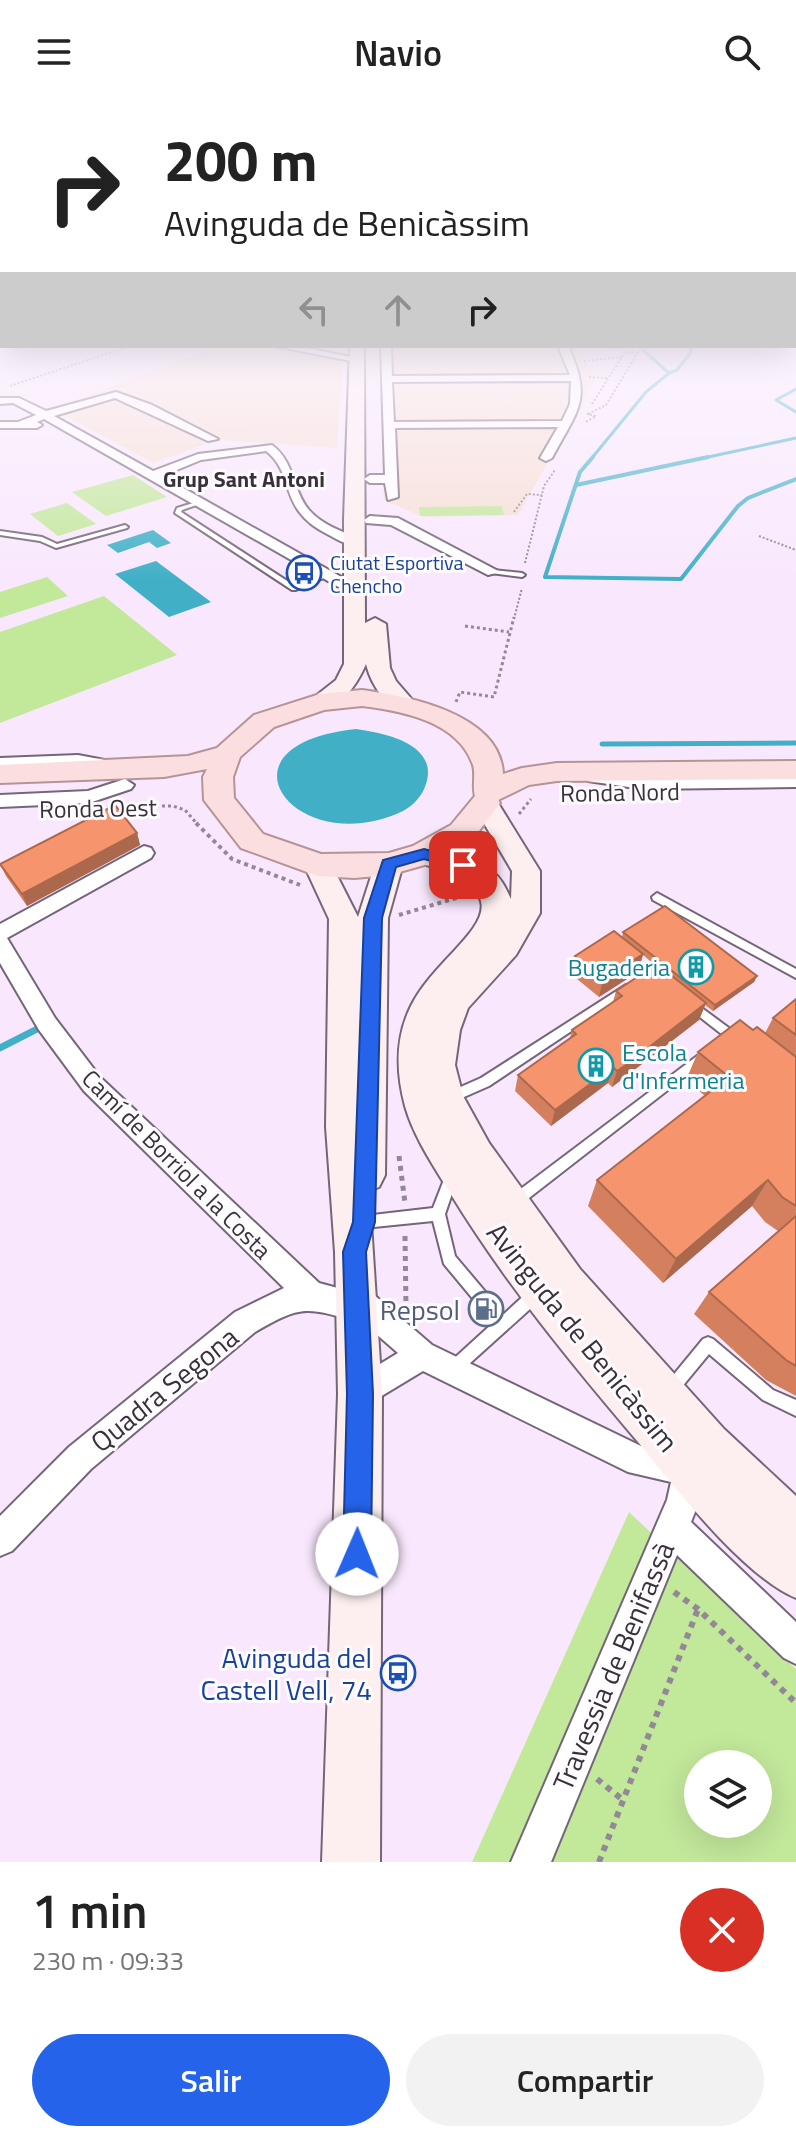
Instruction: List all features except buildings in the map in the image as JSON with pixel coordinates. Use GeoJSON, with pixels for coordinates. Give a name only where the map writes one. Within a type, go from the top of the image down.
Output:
{"type":"FeatureCollection","features":[{"type":"Feature","properties":{"kind":"main road"},"geometry":{"type":"LineString","coordinates":[[359,415],[354,542],[383,684],[403,703]]}},
{"type":"Feature","properties":{"kind":"main road"},"geometry":{"type":"LineString","coordinates":[[320,702],[346,684],[355,664],[367,594],[370,479],[366,415]]}},
{"type":"Feature","properties":{"kind":"main road"},"geometry":{"type":"LineString","coordinates":[[351,1862],[360,1394],[355,1302],[360,1237],[373,918],[406,859],[462,832],[486,798],[489,769],[479,747],[448,720],[403,703],[362,698],[320,702],[264,721],[227,754],[218,777],[219,800],[252,841],[311,876],[344,919],[344,1127],[360,1237]]}},
{"type":"Feature","properties":{"kind":"main road","name":"Ronda Nord"},"geometry":{"type":"LineString","coordinates":[[479,747],[516,755],[557,757],[796,755]]}},
{"type":"Feature","properties":{"kind":"main road","name":"Ronda Oest"},"geometry":{"type":"LineString","coordinates":[[0,774],[122,787],[227,754]]}},
{"type":"Feature","properties":{"kind":"main road","name":"Ronda Nord"},"geometry":{"type":"LineString","coordinates":[[486,798],[522,777],[550,783],[796,770]]}},
{"type":"Feature","properties":{"kind":"main road","name":"Ronda Oest"},"geometry":{"type":"LineString","coordinates":[[0,790],[173,786],[219,800]]}},
{"type":"Feature","properties":{"kind":"main road","name":"Avinguda de Benicàssim"},"geometry":{"type":"LineString","coordinates":[[486,798],[526,871],[525,913],[505,947],[454,1002],[443,1030],[438,1065],[446,1098],[476,1155],[566,1283],[708,1445],[796,1529]]}},
{"type":"Feature","properties":{"kind":"main road"},"geometry":{"type":"LineString","coordinates":[[311,876],[406,859],[463,865],[492,885]]}},
{"type":"Feature","properties":{"kind":"main road","name":"Avinguda de Benicàssim"},"geometry":{"type":"LineString","coordinates":[[492,885],[496,908],[487,934],[435,990],[420,1021],[414,1063],[422,1106],[455,1168],[539,1292],[690,1469],[770,1551],[796,1573]]}},
{"type":"Feature","properties":{"kind":"street"},"geometry":{"type":"LineString","coordinates":[[0,427],[45,415]]}},
{"type":"Feature","properties":{"kind":"street"},"geometry":{"type":"LineString","coordinates":[[45,415],[152,473],[325,576],[367,594]]}},
{"type":"Feature","properties":{"kind":"street"},"geometry":{"type":"LineString","coordinates":[[152,473],[212,439],[164,415]]}},
{"type":"Feature","properties":{"kind":"street"},"geometry":{"type":"LineString","coordinates":[[389,415],[392,497]]}},
{"type":"Feature","properties":{"kind":"street"},"geometry":{"type":"LineString","coordinates":[[546,458],[568,415]]}},
{"type":"Feature","properties":{"kind":"street"},"geometry":{"type":"LineString","coordinates":[[19,424],[70,429]]}},
{"type":"Feature","properties":{"kind":"street"},"geometry":{"type":"LineString","coordinates":[[389,425],[563,424]]}},
{"type":"Feature","properties":{"kind":"street"},"geometry":{"type":"LineString","coordinates":[[152,473],[198,457],[268,447],[280,460],[301,508],[312,520],[354,542]]}},
{"type":"Feature","properties":{"kind":"street"},"geometry":{"type":"LineString","coordinates":[[265,462],[280,460]]}},
{"type":"Feature","properties":{"kind":"street"},"geometry":{"type":"LineString","coordinates":[[152,473],[204,470]]}},
{"type":"Feature","properties":{"kind":"street"},"geometry":{"type":"LineString","coordinates":[[370,479],[391,479]]}},
{"type":"Feature","properties":{"kind":"street"},"geometry":{"type":"LineString","coordinates":[[370,520],[394,521],[493,572]]}},
{"type":"Feature","properties":{"kind":"street","name":"Ronda Oest"},"geometry":{"type":"LineString","coordinates":[[0,763],[78,760],[122,787]]}},
{"type":"Feature","properties":{"kind":"street","name":"Ronda Nord"},"geometry":{"type":"LineString","coordinates":[[550,783],[796,781]]}},
{"type":"Feature","properties":{"kind":"street","name":"Ronda Oest"},"geometry":{"type":"LineString","coordinates":[[0,801],[89,797],[122,787]]}},
{"type":"Feature","properties":{"kind":"street"},"geometry":{"type":"LineString","coordinates":[[0,933],[144,853]]}},
{"type":"Feature","properties":{"kind":"street","name":"Camí de Borriol a la Costa"},"geometry":{"type":"LineString","coordinates":[[0,944],[47,1024],[92,1084],[311,1295]]}},
{"type":"Feature","properties":{"kind":"street"},"geometry":{"type":"LineString","coordinates":[[311,1295],[355,1302],[422,1355],[639,1461],[690,1469]]}},
{"type":"Feature","properties":{"kind":"street","name":"Quadra Segona"},"geometry":{"type":"LineString","coordinates":[[0,1539],[80,1458],[245,1322],[276,1304],[311,1295]]}},
{"type":"Feature","properties":{"kind":"street"},"geometry":{"type":"LineString","coordinates":[[360,1394],[422,1355]]}},
{"type":"Feature","properties":{"kind":"street","name":"Travessia de Benifassà"},"geometry":{"type":"LineString","coordinates":[[531,1862],[683,1501],[690,1469]]}},
{"type":"Feature","properties":{"kind":"street"},"geometry":{"type":"LineString","coordinates":[[672,1527],[796,1646]]}},
{"type":"Feature","properties":{"kind":"lane"},"geometry":{"type":"LineString","coordinates":[[202,502],[179,509],[178,513],[294,589],[325,576]]}},
{"type":"Feature","properties":{"kind":"lane"},"geometry":{"type":"LineString","coordinates":[[0,533],[42,539],[56,546],[125,527]]}},
{"type":"Feature","properties":{"kind":"lane"},"geometry":{"type":"LineString","coordinates":[[493,572],[522,575]]}},
{"type":"Feature","properties":{"kind":"lane"},"geometry":{"type":"LineString","coordinates":[[657,897],[796,974]]}},
{"type":"Feature","properties":{"kind":"lane"},"geometry":{"type":"LineString","coordinates":[[446,1098],[485,1082],[638,981]]}},
{"type":"Feature","properties":{"kind":"lane"},"geometry":{"type":"LineString","coordinates":[[683,997],[745,1047],[755,1039]]}},
{"type":"Feature","properties":{"kind":"lane"},"geometry":{"type":"LineString","coordinates":[[510,1205],[730,1035]]}},
{"type":"Feature","properties":{"kind":"lane"},"geometry":{"type":"LineString","coordinates":[[455,1168],[438,1214],[449,1259],[503,1324]]}},
{"type":"Feature","properties":{"kind":"lane"},"geometry":{"type":"LineString","coordinates":[[360,1237],[438,1214]]}},
{"type":"Feature","properties":{"kind":"lane"},"geometry":{"type":"LineString","coordinates":[[452,1370],[539,1292]]}},
{"type":"Feature","properties":{"kind":"lane"},"geometry":{"type":"LineString","coordinates":[[665,1397],[708,1344],[768,1395],[796,1408]]}},
{"type":"Feature","properties":{"kind":"path"},"geometry":{"type":"LineString","coordinates":[[580,432],[588,420],[596,416],[592,415]]}},
{"type":"Feature","properties":{"kind":"path"},"geometry":{"type":"LineString","coordinates":[[460,692],[494,697],[542,495],[556,468]]}},
{"type":"Feature","properties":{"kind":"path"},"geometry":{"type":"LineString","coordinates":[[514,512],[527,494],[542,495]]}},
{"type":"Feature","properties":{"kind":"path"},"geometry":{"type":"LineString","coordinates":[[759,536],[796,550]]}},
{"type":"Feature","properties":{"kind":"path"},"geometry":{"type":"LineString","coordinates":[[465,626],[509,632]]}},
{"type":"Feature","properties":{"kind":"path","name":"Ronda Nord"},"geometry":{"type":"LineString","coordinates":[[518,827],[519,812],[529,799],[550,783]]}},
{"type":"Feature","properties":{"kind":"path","name":"Ronda Oest"},"geometry":{"type":"LineString","coordinates":[[122,787],[185,810],[211,841],[232,859],[311,876]]}},
{"type":"Feature","properties":{"kind":"path"},"geometry":{"type":"LineString","coordinates":[[373,918],[423,909],[492,885]]}},
{"type":"Feature","properties":{"kind":"path"},"geometry":{"type":"LineString","coordinates":[[599,1862],[698,1609],[796,1703]]}},
{"type":"Feature","properties":{"kind":"shaded area"},"geometry":{"type":"Polygon","coordinates":[[[63,415],[339,415],[337,448],[217,440],[153,463],[63,415]]]}},
{"type":"Feature","properties":{"kind":"shaded area"},"geometry":{"type":"Polygon","coordinates":[[[382,415],[575,415],[518,515],[423,517],[384,500],[382,415]]]}},
{"type":"Feature","properties":{"kind":"green space"},"geometry":{"type":"Polygon","coordinates":[[[133,475],[167,497],[106,516],[72,492],[133,475]]]}},
{"type":"Feature","properties":{"kind":"green space"},"geometry":{"type":"Polygon","coordinates":[[[67,503],[96,524],[58,536],[30,514],[67,503]]]}},
{"type":"Feature","properties":{"kind":"green space"},"geometry":{"type":"Polygon","coordinates":[[[502,506],[504,515],[420,516],[419,507],[502,506]]]}},
{"type":"Feature","properties":{"kind":"green space"},"geometry":{"type":"Polygon","coordinates":[[[47,577],[68,596],[0,618],[0,592],[47,577]]]}},
{"type":"Feature","properties":{"kind":"green space"},"geometry":{"type":"Polygon","coordinates":[[[104,596],[177,655],[0,723],[0,632],[104,596]]]}},
{"type":"Feature","properties":{"kind":"green space"},"geometry":{"type":"Polygon","coordinates":[[[629,1512],[796,1669],[796,1862],[472,1862],[629,1512]]]}},
{"type":"Feature","properties":{"kind":"water"},"geometry":{"type":"Polygon","coordinates":[[[153,530],[171,543],[157,548],[149,542],[118,553],[107,545],[153,530]]]}},
{"type":"Feature","properties":{"kind":"water"},"geometry":{"type":"Polygon","coordinates":[[[156,561],[211,602],[169,617],[115,574],[156,561]]]}},
{"type":"Feature","properties":{"kind":"water"},"geometry":{"type":"Polygon","coordinates":[[[356,729],[394,738],[417,750],[425,759],[428,770],[420,796],[403,811],[364,823],[330,822],[302,812],[284,795],[277,775],[285,756],[311,739],[356,729]]]}},
{"type":"Feature","properties":{"kind":"waterway"},"geometry":{"type":"LineString","coordinates":[[591,459],[627,415]]}},
{"type":"Feature","properties":{"kind":"waterway"},"geometry":{"type":"LineString","coordinates":[[699,459],[796,438]]}},
{"type":"Feature","properties":{"kind":"waterway"},"geometry":{"type":"LineString","coordinates":[[593,457],[580,472],[545,577],[681,579],[738,506],[748,498],[796,479]]}},
{"type":"Feature","properties":{"kind":"waterway"},"geometry":{"type":"LineString","coordinates":[[576,485],[708,457]]}},
{"type":"Feature","properties":{"kind":"waterway"},"geometry":{"type":"LineString","coordinates":[[602,744],[796,743]]}},
{"type":"Feature","properties":{"kind":"waterway"},"geometry":{"type":"LineString","coordinates":[[0,1048],[45,1025]]}},
{"type":"Feature","properties":{"kind":"place","name":"Ciutat Esportiva Chencho"},"geometry":{"type":"Point","coordinates":[304,573]}},
{"type":"Feature","properties":{"kind":"place","name":"Bugaderia"},"geometry":{"type":"Point","coordinates":[696,967]}},
{"type":"Feature","properties":{"kind":"place","name":"Escola d'Infermeria"},"geometry":{"type":"Point","coordinates":[596,1066]}},
{"type":"Feature","properties":{"kind":"place","name":"Repsol"},"geometry":{"type":"Point","coordinates":[486,1309]}},
{"type":"Feature","properties":{"kind":"place","name":"Avinguda del Castell Vell, 74"},"geometry":{"type":"Point","coordinates":[398,1673]}},
{"type":"Feature","properties":{"kind":"district","name":"Grup Sant Antoni"},"geometry":{"type":"Point","coordinates":[244,479]}},
{"type":"Feature","properties":{"kind":"route"},"geometry":{"type":"LineString","coordinates":[[357,1554],[360,1394],[355,1252],[364,1222],[373,918],[389,864],[424,854],[463,865]]}}]}
